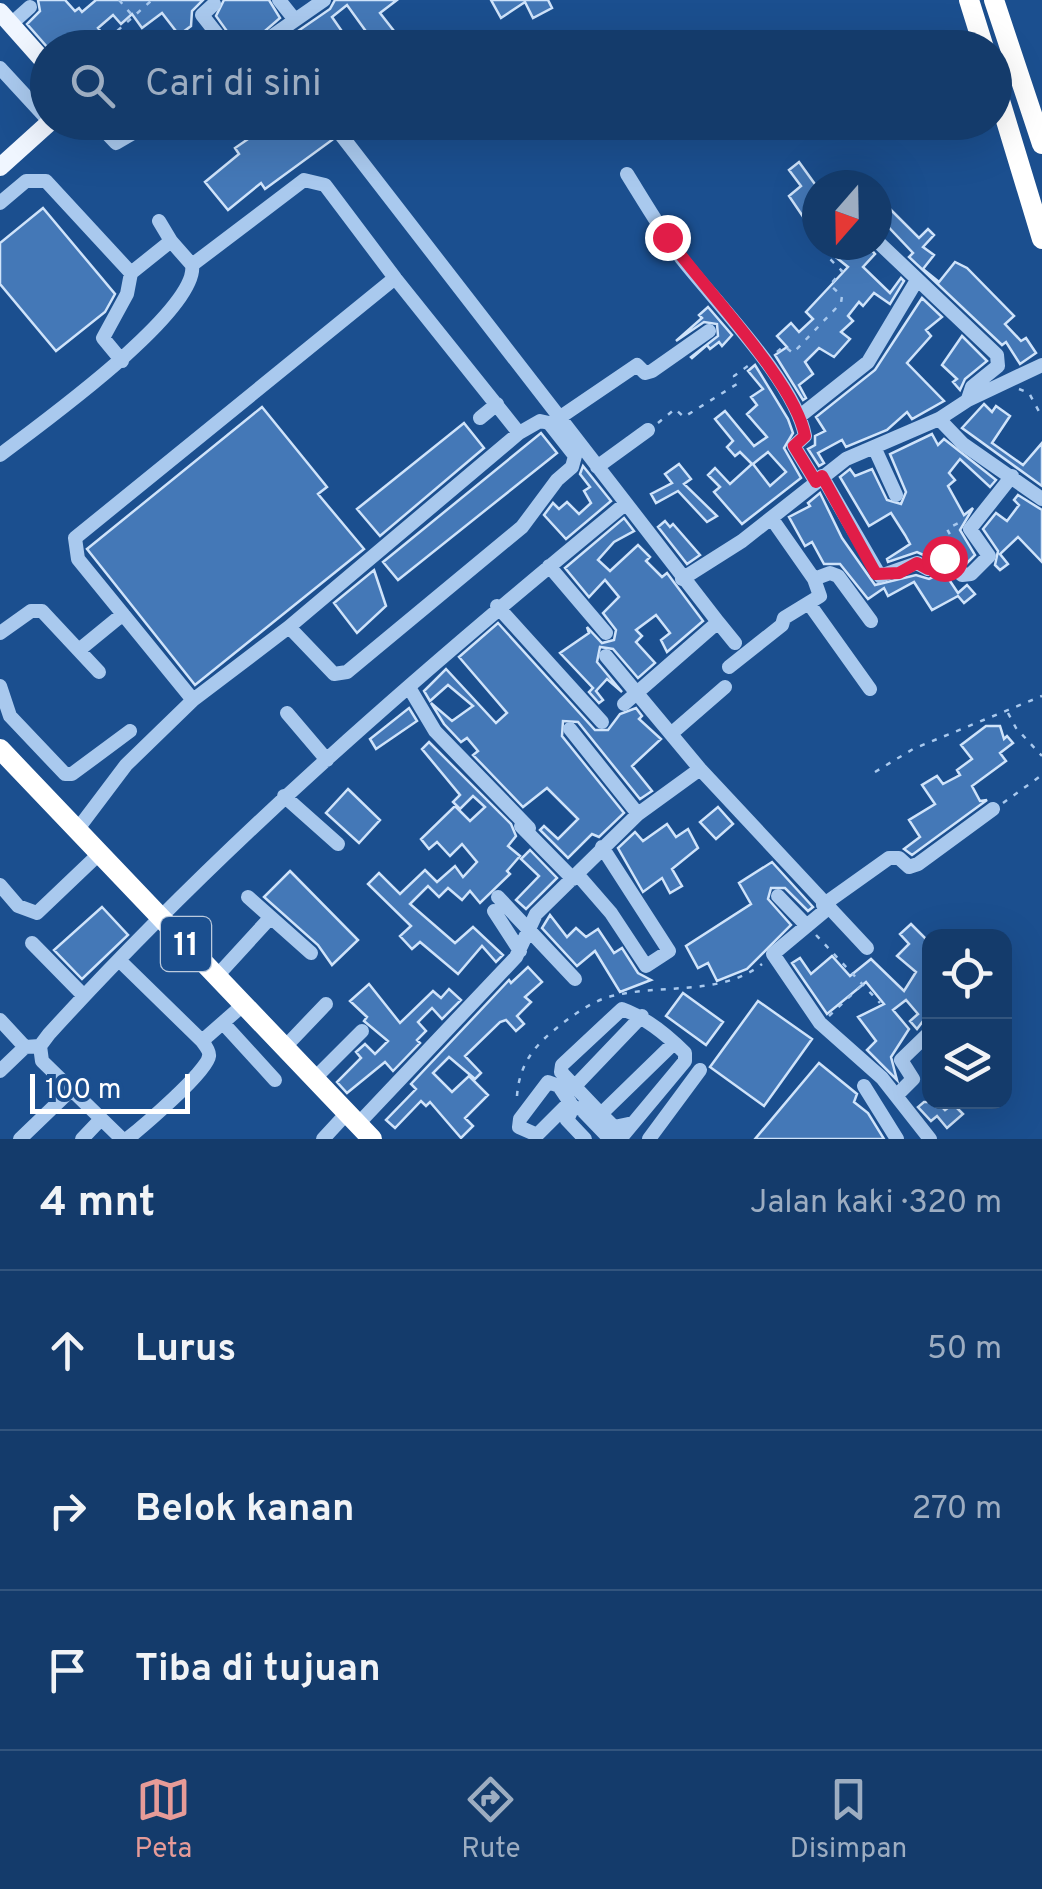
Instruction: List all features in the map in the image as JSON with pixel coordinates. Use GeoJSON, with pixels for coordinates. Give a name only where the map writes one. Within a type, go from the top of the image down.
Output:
{"type":"FeatureCollection","features":[{"type":"Feature","properties":{"kind":"highway"},"geometry":{"type":"LineString","coordinates":[[969,0],[978,30]]}},
{"type":"Feature","properties":{"kind":"highway"},"geometry":{"type":"LineString","coordinates":[[994,0],[1004,30]]}},
{"type":"Feature","properties":{"kind":"highway"},"geometry":{"type":"LineString","coordinates":[[1012,54],[1042,144]]}},
{"type":"Feature","properties":{"kind":"highway"},"geometry":{"type":"LineString","coordinates":[[1012,140],[1042,240]]}},
{"type":"Feature","properties":{"kind":"highway","name":"11"},"geometry":{"type":"LineString","coordinates":[[0,750],[359,1125]]}},
{"type":"Feature","properties":{"kind":"main road"},"geometry":{"type":"LineString","coordinates":[[6,18],[30,45]]}},
{"type":"Feature","properties":{"kind":"main road"},"geometry":{"type":"LineString","coordinates":[[0,166],[30,138]]}},
{"type":"Feature","properties":{"kind":"street"},"geometry":{"type":"LineString","coordinates":[[279,0],[295,20]]}},
{"type":"Feature","properties":{"kind":"street"},"geometry":{"type":"LineString","coordinates":[[283,30],[324,0]]}},
{"type":"Feature","properties":{"kind":"street"},"geometry":{"type":"LineString","coordinates":[[214,4],[202,15],[214,30]]}},
{"type":"Feature","properties":{"kind":"street"},"geometry":{"type":"LineString","coordinates":[[6,18],[30,8]]}},
{"type":"Feature","properties":{"kind":"street"},"geometry":{"type":"LineString","coordinates":[[0,68],[30,100]]}},
{"type":"Feature","properties":{"kind":"street"},"geometry":{"type":"LineString","coordinates":[[345,140],[735,643]]}},
{"type":"Feature","properties":{"kind":"street"},"geometry":{"type":"LineString","coordinates":[[627,174],[683,260],[762,360],[800,416],[805,436],[794,446],[819,479],[878,576],[899,573],[917,563],[928,569],[944,558],[967,576],[990,556],[970,530],[1012,476]]}},
{"type":"Feature","properties":{"kind":"street"},"geometry":{"type":"LineString","coordinates":[[192,264],[304,180],[316,180],[325,185],[518,433]]}},
{"type":"Feature","properties":{"kind":"street"},"geometry":{"type":"LineString","coordinates":[[0,204],[26,181],[46,181],[130,273]]}},
{"type":"Feature","properties":{"kind":"street"},"geometry":{"type":"LineString","coordinates":[[0,456],[122,361],[191,284],[192,264],[158,221]]}},
{"type":"Feature","properties":{"kind":"street"},"geometry":{"type":"LineString","coordinates":[[122,361],[103,338],[127,294],[130,273],[171,241]]}},
{"type":"Feature","properties":{"kind":"street"},"geometry":{"type":"LineString","coordinates":[[892,256],[997,355],[998,366],[972,387],[968,400]]}},
{"type":"Feature","properties":{"kind":"street"},"geometry":{"type":"LineString","coordinates":[[193,700],[78,559],[75,538],[395,278]]}},
{"type":"Feature","properties":{"kind":"street"},"geometry":{"type":"LineString","coordinates":[[800,416],[868,362],[917,280]]}},
{"type":"Feature","properties":{"kind":"street"},"geometry":{"type":"LineString","coordinates":[[559,418],[623,371],[638,365],[645,373],[652,370],[709,331]]}},
{"type":"Feature","properties":{"kind":"street"},"geometry":{"type":"LineString","coordinates":[[682,578],[772,519],[819,479],[874,447],[939,419],[968,400],[1042,365]]}},
{"type":"Feature","properties":{"kind":"street"},"geometry":{"type":"LineString","coordinates":[[480,418],[497,404]]}},
{"type":"Feature","properties":{"kind":"street"},"geometry":{"type":"LineString","coordinates":[[939,419],[963,444],[1042,499]]}},
{"type":"Feature","properties":{"kind":"street"},"geometry":{"type":"LineString","coordinates":[[77,830],[126,765],[193,700],[289,626],[518,433],[540,421],[550,424],[574,456],[572,467],[557,480],[522,527],[348,672],[334,674],[289,626]]}},
{"type":"Feature","properties":{"kind":"street"},"geometry":{"type":"LineString","coordinates":[[597,468],[648,430]]}},
{"type":"Feature","properties":{"kind":"street"},"geometry":{"type":"LineString","coordinates":[[874,447],[896,495]]}},
{"type":"Feature","properties":{"kind":"street"},"geometry":{"type":"LineString","coordinates":[[0,1071],[32,1047],[160,915],[284,796],[410,688],[497,606],[625,504]]}},
{"type":"Feature","properties":{"kind":"street"},"geometry":{"type":"LineString","coordinates":[[729,667],[782,625],[784,618],[810,606],[820,596],[814,579],[772,519]]}},
{"type":"Feature","properties":{"kind":"street"},"geometry":{"type":"LineString","coordinates":[[549,566],[606,633]]}},
{"type":"Feature","properties":{"kind":"street"},"geometry":{"type":"LineString","coordinates":[[814,579],[830,573],[838,576],[872,621]]}},
{"type":"Feature","properties":{"kind":"street"},"geometry":{"type":"LineString","coordinates":[[497,606],[602,722]]}},
{"type":"Feature","properties":{"kind":"street"},"geometry":{"type":"LineString","coordinates":[[810,606],[870,690]]}},
{"type":"Feature","properties":{"kind":"street"},"geometry":{"type":"LineString","coordinates":[[4,625],[31,611],[42,612],[99,672]]}},
{"type":"Feature","properties":{"kind":"street"},"geometry":{"type":"LineString","coordinates":[[79,650],[122,614]]}},
{"type":"Feature","properties":{"kind":"street"},"geometry":{"type":"LineString","coordinates":[[624,704],[718,622]]}},
{"type":"Feature","properties":{"kind":"street"},"geometry":{"type":"LineString","coordinates":[[606,656],[700,769],[867,948]]}},
{"type":"Feature","properties":{"kind":"street"},"geometry":{"type":"LineString","coordinates":[[0,686],[10,716],[64,774],[72,774],[130,731]]}},
{"type":"Feature","properties":{"kind":"street"},"geometry":{"type":"LineString","coordinates":[[672,733],[725,687]]}},
{"type":"Feature","properties":{"kind":"street"},"geometry":{"type":"LineString","coordinates":[[410,688],[435,731],[490,786],[528,832]]}},
{"type":"Feature","properties":{"kind":"street"},"geometry":{"type":"LineString","coordinates":[[287,713],[328,760]]}},
{"type":"Feature","properties":{"kind":"street"},"geometry":{"type":"LineString","coordinates":[[570,729],[638,814]]}},
{"type":"Feature","properties":{"kind":"street"},"geometry":{"type":"LineString","coordinates":[[324,1139],[359,1125],[520,951],[536,914],[638,814],[700,769]]}},
{"type":"Feature","properties":{"kind":"street"},"geometry":{"type":"LineString","coordinates":[[284,796],[338,844]]}},
{"type":"Feature","properties":{"kind":"street"},"geometry":{"type":"LineString","coordinates":[[930,1139],[860,1054],[820,1023],[774,954],[825,907],[890,858],[899,858],[909,866],[918,864],[993,809]]}},
{"type":"Feature","properties":{"kind":"street"},"geometry":{"type":"LineString","coordinates":[[516,821],[611,913],[644,964],[670,951],[602,846]]}},
{"type":"Feature","properties":{"kind":"street"},"geometry":{"type":"LineString","coordinates":[[0,885],[18,906],[37,913],[100,853]]}},
{"type":"Feature","properties":{"kind":"street"},"geometry":{"type":"LineString","coordinates":[[778,896],[808,926]]}},
{"type":"Feature","properties":{"kind":"street"},"geometry":{"type":"LineString","coordinates":[[248,897],[311,953]]}},
{"type":"Feature","properties":{"kind":"street"},"geometry":{"type":"LineString","coordinates":[[520,951],[496,904],[575,979]]}},
{"type":"Feature","properties":{"kind":"street"},"geometry":{"type":"LineString","coordinates":[[216,978],[270,918]]}},
{"type":"Feature","properties":{"kind":"street"},"geometry":{"type":"LineString","coordinates":[[32,943],[84,996]]}},
{"type":"Feature","properties":{"kind":"street"},"geometry":{"type":"LineString","coordinates":[[0,1020],[124,1139],[168,1105],[208,1062],[209,1052],[119,960]]}},
{"type":"Feature","properties":{"kind":"street"},"geometry":{"type":"LineString","coordinates":[[284,1048],[326,1004]]}},
{"type":"Feature","properties":{"kind":"street"},"geometry":{"type":"LineString","coordinates":[[202,1042],[243,1005]]}},
{"type":"Feature","properties":{"kind":"street"},"geometry":{"type":"LineString","coordinates":[[620,1139],[633,1124],[685,1061],[687,1056],[642,1016],[622,1008],[562,1065],[561,1072],[614,1127],[633,1124]]}},
{"type":"Feature","properties":{"kind":"street"},"geometry":{"type":"LineString","coordinates":[[575,1086],[642,1016]]}},
{"type":"Feature","properties":{"kind":"street"},"geometry":{"type":"LineString","coordinates":[[224,1023],[275,1080]]}},
{"type":"Feature","properties":{"kind":"street"},"geometry":{"type":"LineString","coordinates":[[314,1080],[362,1031]]}},
{"type":"Feature","properties":{"kind":"street"},"geometry":{"type":"LineString","coordinates":[[897,1095],[913,1079],[900,1060],[922,1039]]}},
{"type":"Feature","properties":{"kind":"street"},"geometry":{"type":"LineString","coordinates":[[601,1114],[674,1042]]}},
{"type":"Feature","properties":{"kind":"street"},"geometry":{"type":"LineString","coordinates":[[649,1139],[700,1070]]}},
{"type":"Feature","properties":{"kind":"street"},"geometry":{"type":"LineString","coordinates":[[864,1086],[898,1139]]}},
{"type":"Feature","properties":{"kind":"street"},"geometry":{"type":"LineString","coordinates":[[20,1139],[72,1090]]}},
{"type":"Feature","properties":{"kind":"street"},"geometry":{"type":"LineString","coordinates":[[585,1139],[567,1120],[572,1105],[581,1108],[610,1139]]}},
{"type":"Feature","properties":{"kind":"street"},"geometry":{"type":"LineString","coordinates":[[82,1139],[101,1119]]}},
{"type":"Feature","properties":{"kind":"path"},"geometry":{"type":"LineString","coordinates":[[119,0],[133,16]]}},
{"type":"Feature","properties":{"kind":"path"},"geometry":{"type":"LineString","coordinates":[[118,30],[152,0]]}},
{"type":"Feature","properties":{"kind":"path"},"geometry":{"type":"LineString","coordinates":[[648,430],[675,409],[684,417],[737,384],[734,376],[784,346],[792,353],[841,303],[842,296],[830,285],[842,271],[831,260]]}},
{"type":"Feature","properties":{"kind":"path"},"geometry":{"type":"LineString","coordinates":[[1009,386],[1029,392],[1042,417]]}},
{"type":"Feature","properties":{"kind":"path"},"geometry":{"type":"LineString","coordinates":[[948,544],[952,540],[947,530],[950,526],[961,520],[970,530]]}},
{"type":"Feature","properties":{"kind":"path"},"geometry":{"type":"LineString","coordinates":[[876,772],[913,749],[1042,696]]}},
{"type":"Feature","properties":{"kind":"path"},"geometry":{"type":"LineString","coordinates":[[1008,711],[1016,728],[1042,756]]}},
{"type":"Feature","properties":{"kind":"path"},"geometry":{"type":"LineString","coordinates":[[993,809],[1042,775]]}},
{"type":"Feature","properties":{"kind":"path"},"geometry":{"type":"LineString","coordinates":[[808,926],[880,1003]]}},
{"type":"Feature","properties":{"kind":"path"},"geometry":{"type":"LineString","coordinates":[[820,1023],[864,984]]}},
{"type":"Feature","properties":{"kind":"building"},"geometry":{"type":"Polygon","coordinates":[[[38,0],[65,0],[75,11],[79,8],[82,12],[96,0],[203,0],[192,11],[191,26],[186,30],[175,30],[162,13],[142,28],[132,14],[121,24],[113,15],[100,30],[32,30],[27,24],[40,11],[38,0]]]}},
{"type":"Feature","properties":{"kind":"building"},"geometry":{"type":"Polygon","coordinates":[[[224,0],[269,0],[280,18],[266,30],[226,30],[216,16],[224,0]]]}},
{"type":"Feature","properties":{"kind":"building"},"geometry":{"type":"Polygon","coordinates":[[[335,0],[397,0],[380,13],[393,30],[365,30],[347,5],[332,17],[341,30],[299,30],[330,9],[335,0]]]}},
{"type":"Feature","properties":{"kind":"building"},"geometry":{"type":"Polygon","coordinates":[[[491,0],[548,0],[552,8],[533,18],[525,2],[501,18],[491,0]]]}},
{"type":"Feature","properties":{"kind":"building"},"geometry":{"type":"Polygon","coordinates":[[[247,140],[332,140],[265,189],[261,183],[228,210],[205,182],[239,154],[235,148],[247,140]]]}},
{"type":"Feature","properties":{"kind":"building"},"geometry":{"type":"Polygon","coordinates":[[[799,162],[805,170],[802,215],[789,196],[801,186],[789,170],[799,162]]]}},
{"type":"Feature","properties":{"kind":"building"},"geometry":{"type":"Polygon","coordinates":[[[43,208],[115,294],[105,312],[56,351],[0,284],[0,243],[43,208]]]}},
{"type":"Feature","properties":{"kind":"building"},"geometry":{"type":"Polygon","coordinates":[[[892,211],[919,238],[928,229],[934,235],[923,247],[934,255],[923,269],[939,282],[955,262],[967,268],[1014,316],[1005,324],[1021,341],[1026,338],[1036,353],[1020,364],[1006,342],[1002,345],[909,257],[913,253],[892,231],[892,211]]]}},
{"type":"Feature","properties":{"kind":"building"},"geometry":{"type":"Polygon","coordinates":[[[839,260],[869,260],[863,267],[890,293],[901,278],[904,281],[890,304],[874,293],[863,306],[859,302],[848,316],[853,321],[841,332],[850,339],[834,357],[819,348],[805,362],[813,374],[799,385],[806,398],[803,400],[775,355],[787,347],[777,336],[791,323],[799,332],[813,319],[806,312],[848,267],[839,260]]]}},
{"type":"Feature","properties":{"kind":"building"},"geometry":{"type":"Polygon","coordinates":[[[922,298],[942,317],[926,330],[931,336],[907,363],[944,401],[912,419],[907,412],[887,430],[846,447],[842,440],[818,453],[824,463],[819,466],[808,449],[815,445],[815,436],[825,431],[816,417],[875,370],[922,298]]]}},
{"type":"Feature","properties":{"kind":"building"},"geometry":{"type":"Polygon","coordinates":[[[708,307],[732,335],[722,346],[719,342],[710,349],[707,345],[692,358],[691,357],[718,336],[717,324],[704,322],[676,341],[702,318],[699,315],[708,307]]]}},
{"type":"Feature","properties":{"kind":"building"},"geometry":{"type":"Polygon","coordinates":[[[962,336],[987,361],[965,379],[960,390],[953,382],[957,379],[942,365],[962,336]]]}},
{"type":"Feature","properties":{"kind":"building"},"geometry":{"type":"Polygon","coordinates":[[[755,365],[788,419],[793,433],[784,448],[801,478],[742,524],[714,492],[720,487],[708,475],[715,468],[730,484],[752,464],[740,452],[735,456],[727,447],[733,441],[715,419],[725,411],[754,446],[767,437],[747,414],[757,405],[751,397],[763,389],[748,371],[755,365]],[[768,452],[753,464],[770,486],[786,472],[768,452]]]}},
{"type":"Feature","properties":{"kind":"building"},"geometry":{"type":"Polygon","coordinates":[[[984,404],[992,412],[996,406],[1010,416],[992,443],[1023,465],[1042,443],[1042,486],[962,428],[984,404]]]}},
{"type":"Feature","properties":{"kind":"building"},"geometry":{"type":"Polygon","coordinates":[[[262,407],[327,487],[318,494],[364,549],[195,685],[87,549],[262,407]]]}},
{"type":"Feature","properties":{"kind":"building"},"geometry":{"type":"Polygon","coordinates":[[[464,423],[484,448],[380,536],[357,509],[464,423]]]}},
{"type":"Feature","properties":{"kind":"building"},"geometry":{"type":"Polygon","coordinates":[[[541,433],[557,453],[398,580],[383,562],[541,433]]]}},
{"type":"Feature","properties":{"kind":"building"},"geometry":{"type":"Polygon","coordinates":[[[932,434],[938,445],[944,439],[996,480],[990,487],[960,459],[949,473],[955,480],[948,486],[964,515],[973,508],[960,530],[975,555],[966,564],[945,547],[928,557],[917,552],[888,562],[910,544],[905,535],[891,513],[869,526],[840,477],[850,469],[855,476],[872,469],[887,500],[901,504],[906,492],[890,454],[932,434]]]}},
{"type":"Feature","properties":{"kind":"building"},"geometry":{"type":"Polygon","coordinates":[[[679,464],[691,479],[684,484],[717,516],[707,522],[678,491],[656,503],[651,494],[672,483],[665,474],[679,464]]]}},
{"type":"Feature","properties":{"kind":"building"},"geometry":{"type":"Polygon","coordinates":[[[583,466],[611,501],[566,539],[544,515],[553,503],[559,509],[567,502],[579,514],[591,503],[584,491],[590,487],[580,474],[583,466]]]}},
{"type":"Feature","properties":{"kind":"building"},"geometry":{"type":"Polygon","coordinates":[[[820,493],[842,538],[875,585],[916,575],[929,579],[944,572],[958,593],[967,585],[975,594],[964,603],[958,596],[932,610],[914,582],[888,596],[884,588],[868,599],[840,564],[824,564],[812,542],[805,546],[789,517],[810,506],[808,503],[820,493]]]}},
{"type":"Feature","properties":{"kind":"building"},"geometry":{"type":"Polygon","coordinates":[[[1018,495],[1042,510],[1042,562],[1018,537],[1000,554],[1008,564],[1000,570],[995,565],[998,551],[983,529],[996,513],[1007,521],[1019,505],[1014,500],[1018,495]]]}},
{"type":"Feature","properties":{"kind":"building"},"geometry":{"type":"Polygon","coordinates":[[[624,518],[634,531],[614,542],[598,560],[610,571],[638,545],[650,557],[646,561],[662,577],[667,573],[703,621],[667,652],[661,640],[670,633],[656,615],[636,630],[642,636],[636,642],[655,663],[638,678],[613,649],[600,647],[597,662],[622,692],[607,679],[596,691],[603,700],[599,703],[589,692],[593,688],[560,653],[589,633],[587,627],[602,643],[614,640],[616,630],[603,613],[619,597],[605,580],[589,597],[565,568],[624,518]]]}},
{"type":"Feature","properties":{"kind":"building"},"geometry":{"type":"Polygon","coordinates":[[[665,521],[670,527],[673,524],[700,555],[687,564],[658,527],[665,521]]]}},
{"type":"Feature","properties":{"kind":"building"},"geometry":{"type":"Polygon","coordinates":[[[374,570],[386,606],[357,633],[334,603],[374,570]]]}},
{"type":"Feature","properties":{"kind":"building"},"geometry":{"type":"Polygon","coordinates":[[[498,623],[595,730],[608,730],[620,714],[636,708],[642,716],[639,719],[661,739],[632,766],[652,791],[640,799],[578,722],[563,721],[562,736],[624,813],[599,837],[592,834],[568,858],[540,830],[544,826],[558,839],[578,819],[547,788],[523,807],[473,755],[478,751],[467,738],[461,742],[444,724],[431,703],[452,721],[473,706],[448,685],[430,701],[424,691],[446,669],[496,723],[507,713],[459,657],[498,623]]]}},
{"type":"Feature","properties":{"kind":"building"},"geometry":{"type":"Polygon","coordinates":[[[409,708],[417,721],[376,749],[370,739],[409,708]]]}},
{"type":"Feature","properties":{"kind":"building"},"geometry":{"type":"Polygon","coordinates":[[[986,726],[1000,726],[1004,739],[1007,736],[1013,743],[1000,753],[1006,761],[972,786],[980,801],[987,800],[912,855],[904,849],[920,837],[909,820],[935,804],[922,785],[937,776],[943,784],[960,775],[957,770],[972,759],[961,745],[986,726]]]}},
{"type":"Feature","properties":{"kind":"building"},"geometry":{"type":"Polygon","coordinates":[[[429,742],[511,824],[516,836],[508,846],[520,856],[507,871],[510,874],[480,903],[470,891],[462,900],[448,888],[439,897],[428,886],[410,904],[455,943],[473,927],[503,955],[496,962],[482,946],[458,974],[420,942],[412,949],[400,936],[411,926],[368,884],[379,873],[400,894],[425,870],[437,882],[455,866],[463,877],[477,862],[462,844],[450,856],[437,842],[429,849],[421,839],[455,806],[470,821],[485,807],[473,796],[460,809],[453,802],[460,795],[422,749],[429,742]]]}},
{"type":"Feature","properties":{"kind":"building"},"geometry":{"type":"Polygon","coordinates":[[[348,789],[380,820],[359,843],[326,813],[348,789]]]}},
{"type":"Feature","properties":{"kind":"building"},"geometry":{"type":"Polygon","coordinates":[[[718,807],[733,824],[716,839],[700,822],[718,807]]]}},
{"type":"Feature","properties":{"kind":"building"},"geometry":{"type":"Polygon","coordinates":[[[667,824],[676,837],[688,829],[698,848],[672,869],[682,886],[670,893],[662,878],[643,892],[618,848],[635,832],[643,841],[667,824]]]}},
{"type":"Feature","properties":{"kind":"building"},"geometry":{"type":"Polygon","coordinates":[[[530,850],[557,878],[526,909],[516,900],[539,876],[521,859],[530,850]]]}},
{"type":"Feature","properties":{"kind":"building"},"geometry":{"type":"Polygon","coordinates":[[[772,862],[813,907],[808,911],[785,888],[771,888],[768,899],[791,925],[747,969],[717,981],[708,963],[698,968],[686,946],[751,904],[739,883],[772,862]]]}},
{"type":"Feature","properties":{"kind":"building"},"geometry":{"type":"Polygon","coordinates":[[[290,871],[358,940],[332,965],[318,945],[264,897],[290,871]]]}},
{"type":"Feature","properties":{"kind":"building"},"geometry":{"type":"Polygon","coordinates":[[[102,907],[128,935],[82,979],[54,950],[102,907]]]}},
{"type":"Feature","properties":{"kind":"building"},"geometry":{"type":"Polygon","coordinates":[[[550,915],[567,937],[576,928],[586,937],[598,929],[614,953],[622,948],[638,973],[651,980],[620,992],[595,951],[577,966],[542,928],[550,915]]]}},
{"type":"Feature","properties":{"kind":"building"},"geometry":{"type":"Polygon","coordinates":[[[911,924],[922,935],[922,1022],[917,1029],[910,1021],[918,1014],[906,1000],[893,1010],[909,1029],[891,1057],[897,1080],[867,1050],[876,1041],[858,1017],[884,1004],[866,982],[827,1014],[792,963],[800,958],[811,974],[832,956],[850,976],[871,959],[904,991],[916,972],[897,956],[909,944],[900,934],[911,924]]]}},
{"type":"Feature","properties":{"kind":"building"},"geometry":{"type":"Polygon","coordinates":[[[528,967],[542,982],[525,997],[531,1002],[517,1016],[524,1024],[516,1031],[506,1020],[500,1022],[465,1056],[481,1073],[475,1079],[449,1057],[433,1073],[452,1092],[469,1076],[488,1095],[465,1118],[473,1126],[461,1138],[430,1102],[426,1106],[421,1101],[395,1128],[386,1120],[416,1089],[411,1084],[509,980],[511,983],[528,967]]]}},
{"type":"Feature","properties":{"kind":"building"},"geometry":{"type":"Polygon","coordinates":[[[369,984],[400,1023],[433,991],[441,998],[449,989],[461,1000],[442,1019],[432,1008],[418,1022],[426,1031],[417,1040],[420,1043],[393,1071],[385,1062],[347,1093],[337,1082],[361,1058],[356,1052],[365,1044],[375,1054],[388,1041],[364,1021],[367,1017],[350,1001],[369,984]]]}},
{"type":"Feature","properties":{"kind":"building"},"geometry":{"type":"Polygon","coordinates":[[[683,993],[723,1022],[706,1045],[666,1016],[683,993]]]}},
{"type":"Feature","properties":{"kind":"building"},"geometry":{"type":"Polygon","coordinates":[[[758,1001],[812,1039],[764,1106],[710,1067],[758,1001]]]}},
{"type":"Feature","properties":{"kind":"building"},"geometry":{"type":"Polygon","coordinates":[[[819,1063],[857,1094],[854,1102],[868,1113],[884,1139],[755,1139],[819,1063]]]}},
{"type":"Feature","properties":{"kind":"building"},"geometry":{"type":"Polygon","coordinates":[[[922,1104],[922,1109],[958,1109],[963,1114],[947,1128],[937,1116],[931,1121],[918,1107],[922,1104]]]}},
{"type":"Feature","properties":{"kind":"route"},"geometry":{"type":"LineString","coordinates":[[667,237],[784,387],[802,420],[805,436],[794,446],[816,482],[822,476],[876,574],[896,574],[917,563],[928,569],[944,558]]}}]}
